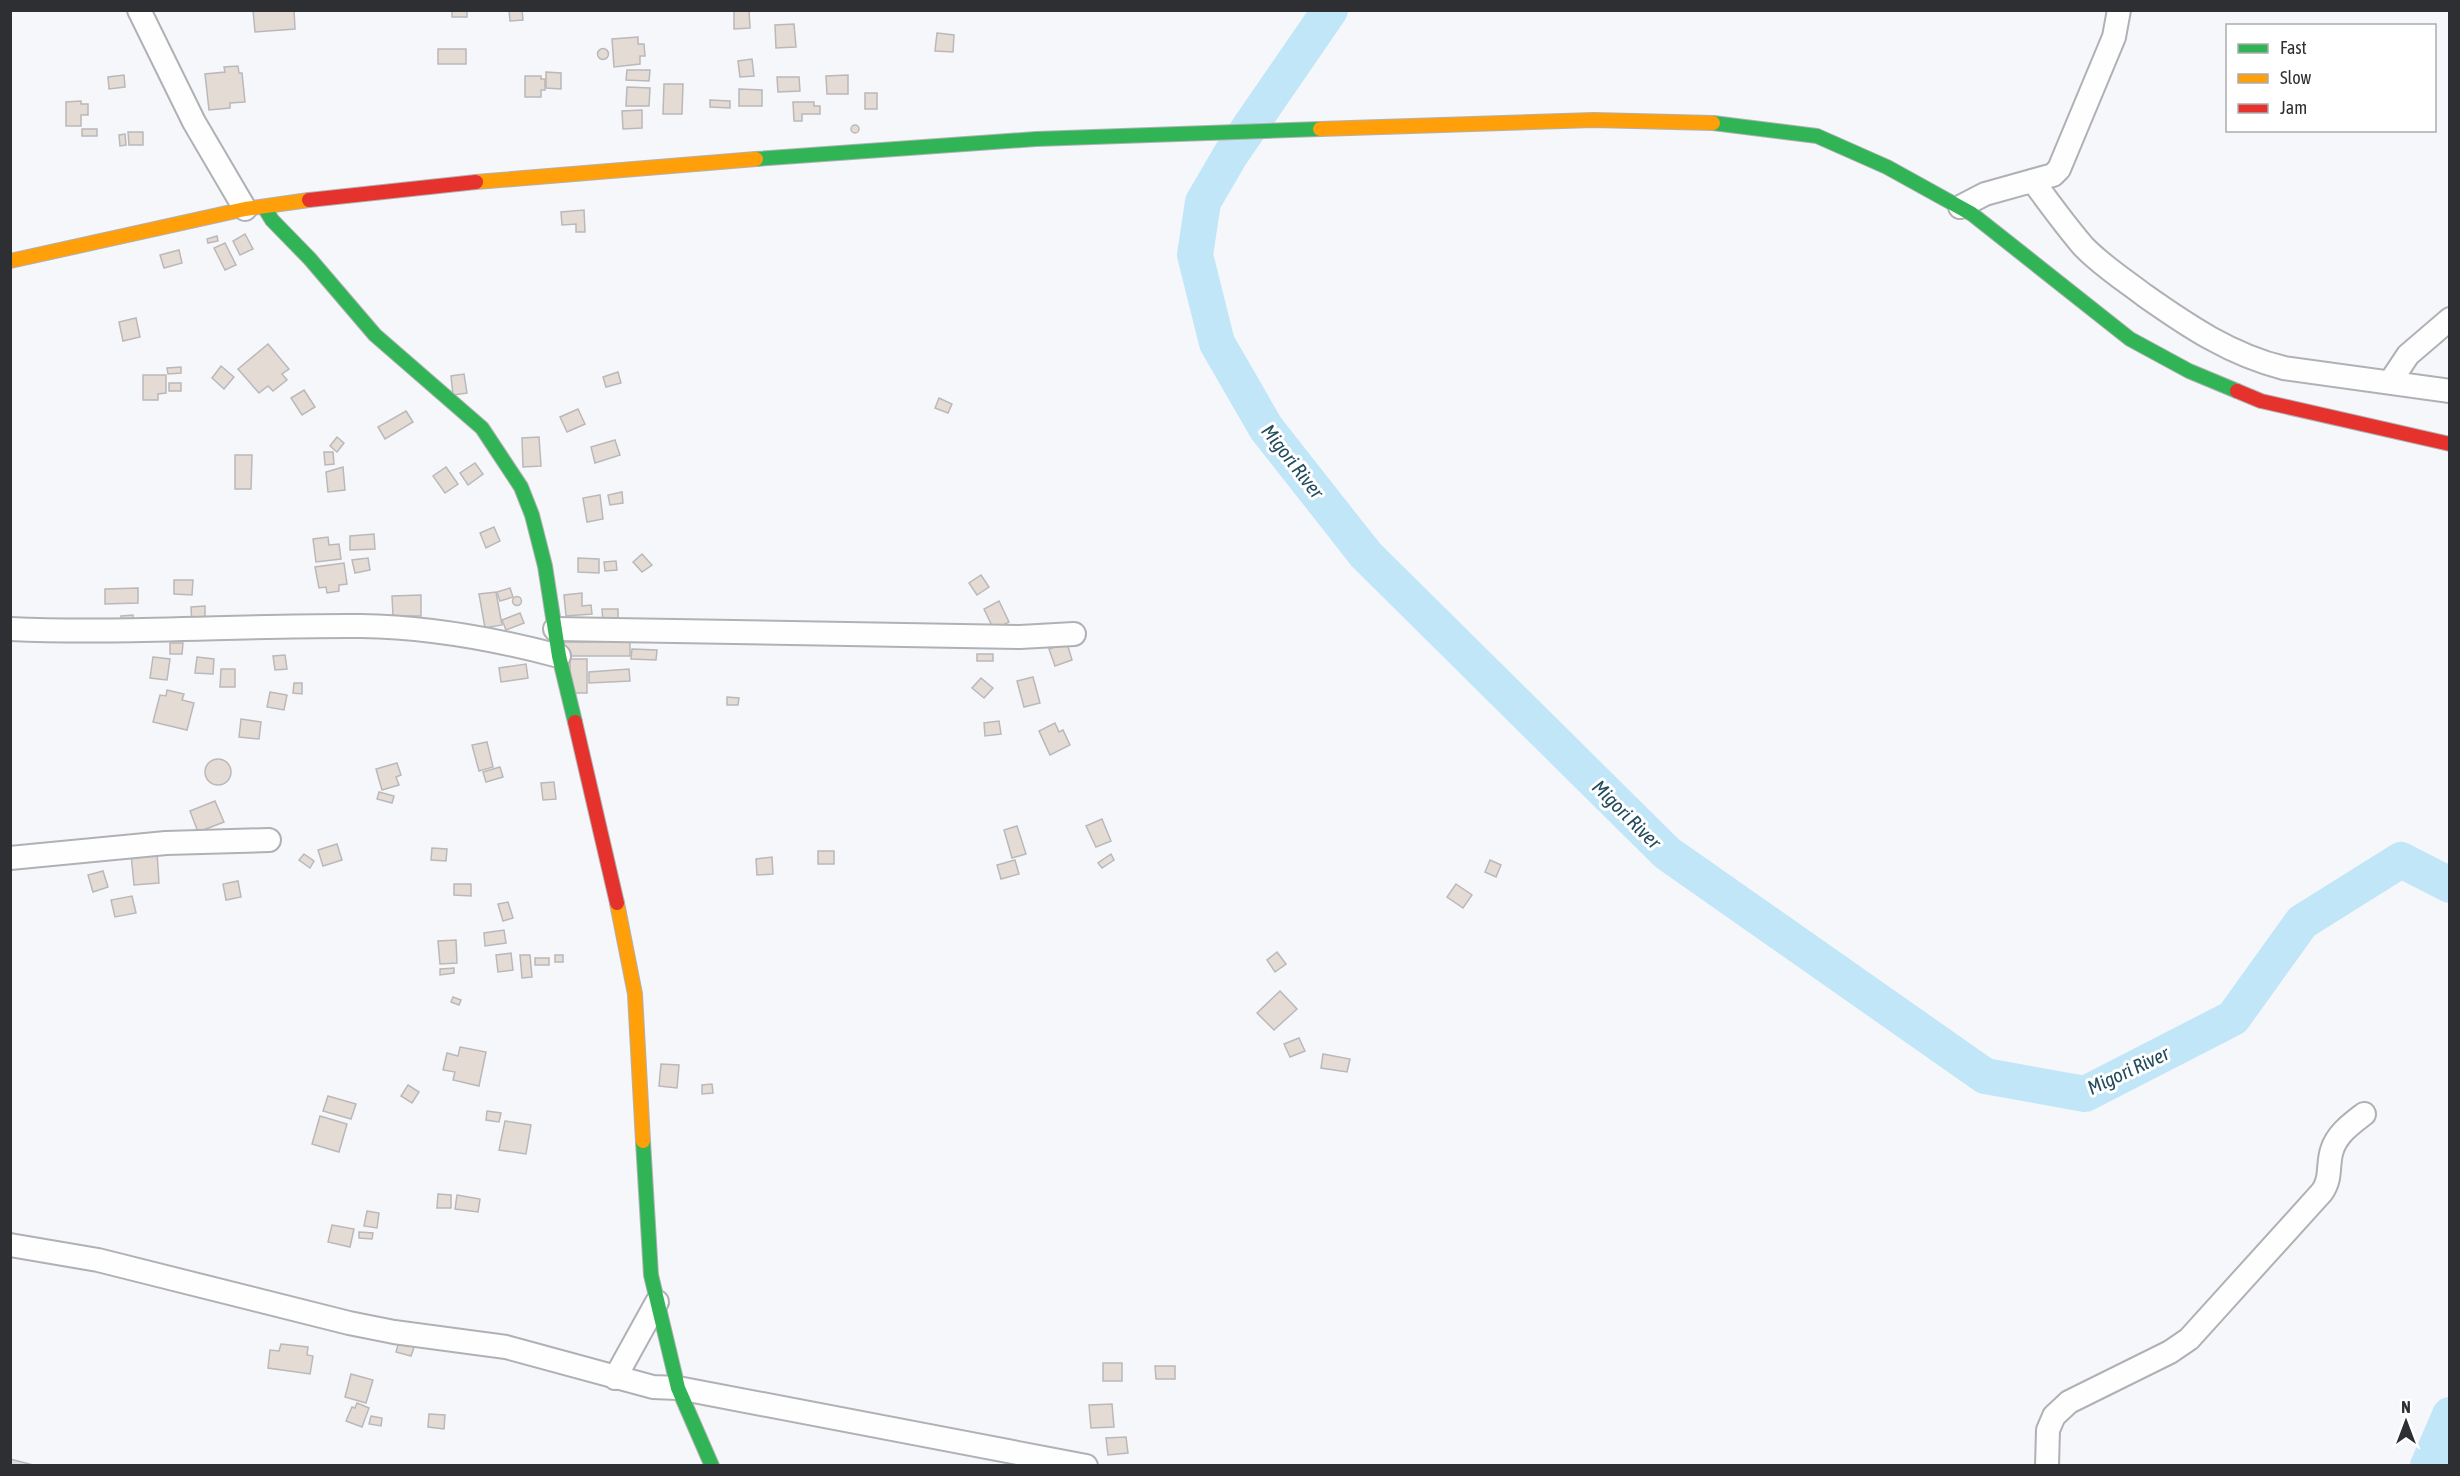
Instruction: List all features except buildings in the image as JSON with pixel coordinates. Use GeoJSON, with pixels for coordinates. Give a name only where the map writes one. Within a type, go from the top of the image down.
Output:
{"type":"FeatureCollection","features":[{"type":"Feature","properties":{"kind":"street"},"geometry":{"type":"LineString","coordinates":[[139,10],[194,122],[254,208],[272,220],[310,259],[375,335],[435,389],[462,408],[495,444],[521,487],[532,515],[545,566],[559,656],[613,880],[635,994],[643,1099],[651,1275],[678,1388],[712,1466]]}},
{"type":"Feature","properties":{"kind":"street"},"geometry":{"type":"LineString","coordinates":[[1960,207],[1985,194],[2053,176],[2059,169],[2114,37],[2119,10]]}},
{"type":"Feature","properties":{"kind":"street"},"geometry":{"type":"LineString","coordinates":[[10,261],[254,208],[542,175],[1036,139],[1594,120],[1731,123],[1817,136],[1887,167],[1960,207],[2130,339],[2189,371],[2261,401],[2450,444]]}},
{"type":"Feature","properties":{"kind":"street"},"geometry":{"type":"LineString","coordinates":[[2032,181],[2068,227],[2099,261],[2192,330],[2263,363],[2320,374],[2450,391]]}},
{"type":"Feature","properties":{"kind":"street"},"geometry":{"type":"LineString","coordinates":[[2390,382],[2408,355],[2450,319]]}},
{"type":"Feature","properties":{"kind":"street"},"geometry":{"type":"LineString","coordinates":[[10,629],[187,630],[362,626],[455,634],[559,656]]}},
{"type":"Feature","properties":{"kind":"street"},"geometry":{"type":"LineString","coordinates":[[555,629],[1020,637],[1074,634]]}},
{"type":"Feature","properties":{"kind":"street"},"geometry":{"type":"LineString","coordinates":[[10,858],[166,843],[269,840]]}},
{"type":"Feature","properties":{"kind":"street"},"geometry":{"type":"LineString","coordinates":[[2047,1466],[2048,1430],[2054,1416],[2069,1402],[2170,1352],[2203,1327],[2322,1192],[2328,1184],[2332,1150],[2339,1136],[2364,1114]]}},
{"type":"Feature","properties":{"kind":"street"},"geometry":{"type":"LineString","coordinates":[[10,1245],[98,1260],[360,1326],[506,1347],[653,1387],[678,1388],[1086,1466]]}},
{"type":"Feature","properties":{"kind":"street"},"geometry":{"type":"LineString","coordinates":[[615,1378],[657,1302]]}},
{"type":"Feature","properties":{"kind":"waterway","name":"Migori River"},"geometry":{"type":"LineString","coordinates":[[1330,10],[1231,154],[1203,202],[1195,255],[1217,343],[1266,428],[1366,555],[1667,853],[1985,1076],[2085,1094],[2233,1018],[2302,922],[2401,860],[2450,885]]}},
{"type":"Feature","properties":{"kind":"waterway","name":"Migori River"},"geometry":{"type":"LineString","coordinates":[[2428,1466],[2450,1415]]}},
{"type":"Feature","properties":{"kind":"traffic: fast"},"geometry":{"type":"LineString","coordinates":[[1713,123],[1817,136],[1887,167],[1972,214],[2130,339],[2189,371],[2237,391]]}},
{"type":"Feature","properties":{"kind":"traffic: fast"},"geometry":{"type":"LineString","coordinates":[[756,159],[1036,139],[1320,129]]}},
{"type":"Feature","properties":{"kind":"traffic: fast"},"geometry":{"type":"LineString","coordinates":[[264,207],[272,220],[310,259],[375,335],[482,428],[521,487],[532,515],[545,566],[559,656],[575,722]]}},
{"type":"Feature","properties":{"kind":"traffic: fast"},"geometry":{"type":"LineString","coordinates":[[643,1141],[651,1275],[678,1388],[712,1466]]}},
{"type":"Feature","properties":{"kind":"traffic: slow"},"geometry":{"type":"LineString","coordinates":[[1320,129],[1594,120],[1713,123]]}},
{"type":"Feature","properties":{"kind":"traffic: slow"},"geometry":{"type":"LineString","coordinates":[[476,182],[756,159]]}},
{"type":"Feature","properties":{"kind":"traffic: slow"},"geometry":{"type":"LineString","coordinates":[[10,261],[245,209],[309,200]]}},
{"type":"Feature","properties":{"kind":"traffic: slow"},"geometry":{"type":"LineString","coordinates":[[617,903],[635,994],[643,1141]]}},
{"type":"Feature","properties":{"kind":"traffic: jam"},"geometry":{"type":"LineString","coordinates":[[309,200],[476,182]]}},
{"type":"Feature","properties":{"kind":"traffic: jam"},"geometry":{"type":"LineString","coordinates":[[2237,391],[2261,401],[2450,444]]}},
{"type":"Feature","properties":{"kind":"traffic: jam"},"geometry":{"type":"LineString","coordinates":[[575,722],[617,903]]}}]}
